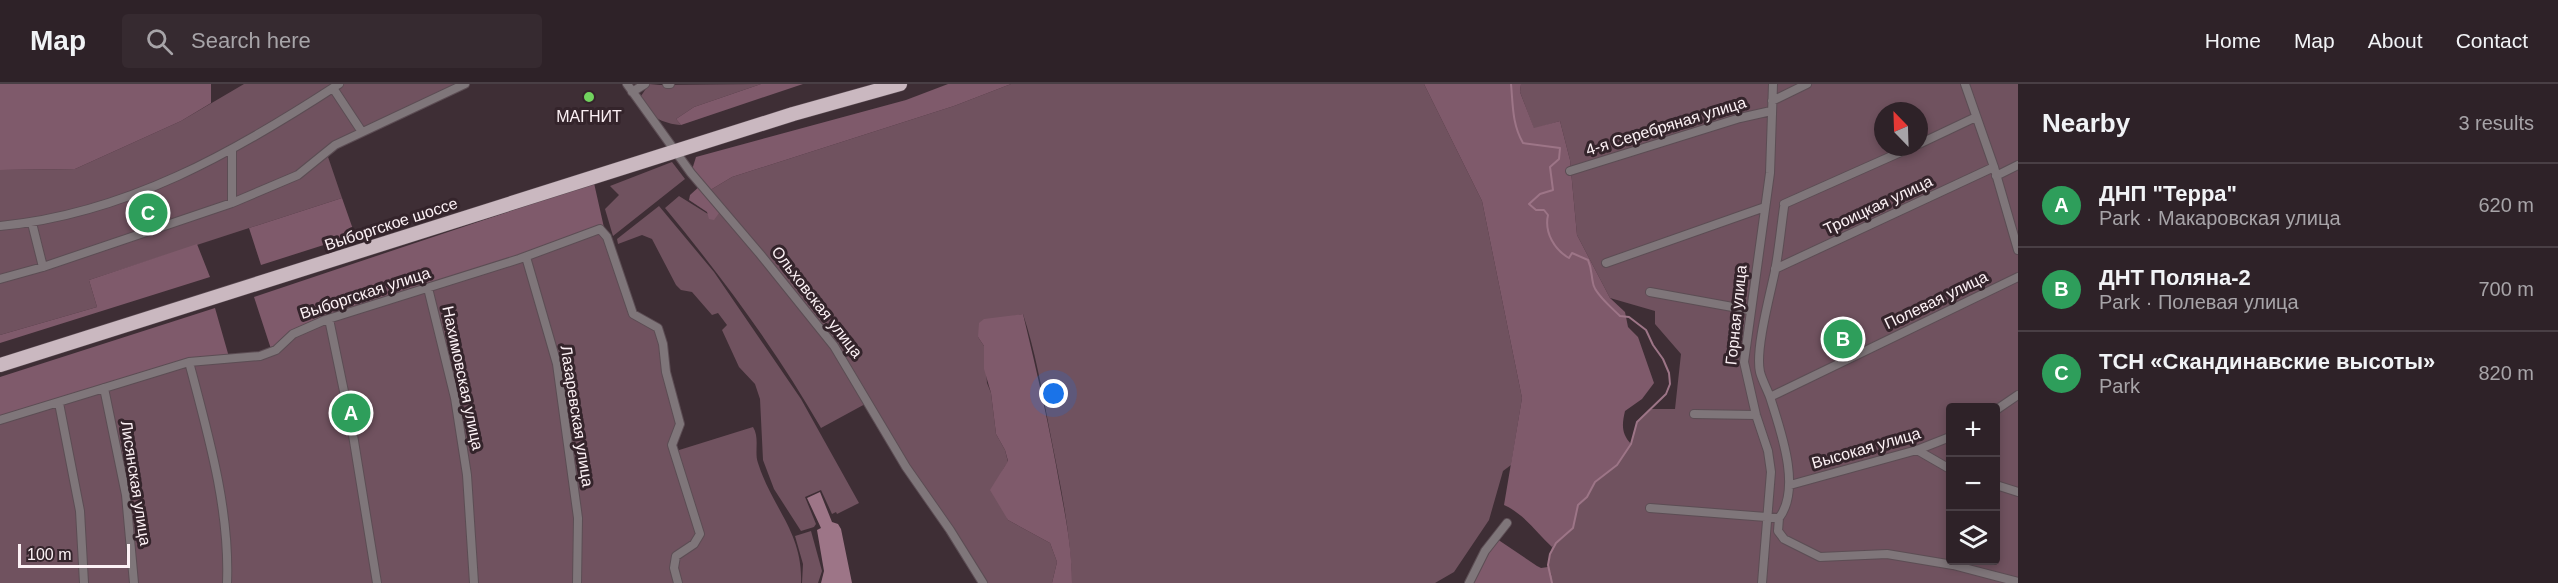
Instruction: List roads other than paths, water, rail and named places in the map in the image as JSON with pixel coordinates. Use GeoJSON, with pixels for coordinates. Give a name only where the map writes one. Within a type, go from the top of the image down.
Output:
{"type":"FeatureCollection","features":[{"type":"Feature","properties":{"kind":"main road","name":"Выборгское шоссе"},"geometry":{"type":"LineString","coordinates":[[793,114],[872,84]]}},
{"type":"Feature","properties":{"kind":"main road","name":"Выборгское шоссе"},"geometry":{"type":"LineString","coordinates":[[0,365],[793,114],[900,84]]}},
{"type":"Feature","properties":{"kind":"street"},"geometry":{"type":"LineString","coordinates":[[0,279],[43,267],[232,203],[298,175],[335,145],[465,84]]}},
{"type":"Feature","properties":{"kind":"street"},"geometry":{"type":"LineString","coordinates":[[630,88],[645,84]]}},
{"type":"Feature","properties":{"kind":"street","name":"Горная улица"},"geometry":{"type":"LineString","coordinates":[[1762,583],[1771,472],[1768,451],[1756,415],[1744,362],[1749,310],[1770,173],[1773,84]]}},
{"type":"Feature","properties":{"kind":"street"},"geometry":{"type":"LineString","coordinates":[[1772,101],[1807,84]]}},
{"type":"Feature","properties":{"kind":"street"},"geometry":{"type":"LineString","coordinates":[[1965,84],[1995,172],[2018,250]]}},
{"type":"Feature","properties":{"kind":"street"},"geometry":{"type":"LineString","coordinates":[[0,226],[32,223],[101,207],[178,177],[232,151],[336,86],[362,132]]}},
{"type":"Feature","properties":{"kind":"street","name":"Ольховская улица"},"geometry":{"type":"LineString","coordinates":[[630,88],[675,151],[834,346],[909,472],[950,530],[982,583]]}},
{"type":"Feature","properties":{"kind":"street","name":"4-я Серебряная улица"},"geometry":{"type":"LineString","coordinates":[[1570,171],[1740,118],[1771,111]]}},
{"type":"Feature","properties":{"kind":"street"},"geometry":{"type":"LineString","coordinates":[[1928,140],[1976,117]]}},
{"type":"Feature","properties":{"kind":"street"},"geometry":{"type":"LineString","coordinates":[[232,151],[232,203]]}},
{"type":"Feature","properties":{"kind":"street"},"geometry":{"type":"LineString","coordinates":[[1892,156],[1784,206],[1775,270],[1762,331],[1759,368],[1770,397],[1786,456],[1790,485],[1784,512],[1779,518],[1778,531],[1784,539],[1820,557],[1887,554],[1953,565],[2018,582]]}},
{"type":"Feature","properties":{"kind":"street","name":"Троицкая улица"},"geometry":{"type":"LineString","coordinates":[[1775,270],[1995,172],[2018,165]]}},
{"type":"Feature","properties":{"kind":"street"},"geometry":{"type":"LineString","coordinates":[[1606,263],[1765,207]]}},
{"type":"Feature","properties":{"kind":"street"},"geometry":{"type":"LineString","coordinates":[[32,223],[43,267]]}},
{"type":"Feature","properties":{"kind":"street","name":"Выборгская улица"},"geometry":{"type":"LineString","coordinates":[[0,420],[189,362],[260,356],[276,350],[293,334],[329,319],[526,256],[600,229],[607,237],[633,314],[658,328],[663,344],[666,372],[680,424],[672,445],[700,534],[694,544],[676,556],[674,568],[678,583]]}},
{"type":"Feature","properties":{"kind":"street","name":"Лазаревская улица"},"geometry":{"type":"LineString","coordinates":[[526,256],[557,364],[578,518],[577,583]]}},
{"type":"Feature","properties":{"kind":"street","name":"Полевая улица"},"geometry":{"type":"LineString","coordinates":[[1770,397],[2018,277]]}},
{"type":"Feature","properties":{"kind":"street","name":"Нахимовская улица"},"geometry":{"type":"LineString","coordinates":[[428,288],[455,398],[466,464],[474,583]]}},
{"type":"Feature","properties":{"kind":"street"},"geometry":{"type":"LineString","coordinates":[[1650,292],[1749,310]]}},
{"type":"Feature","properties":{"kind":"street"},"geometry":{"type":"LineString","coordinates":[[329,319],[353,435],[377,583]]}},
{"type":"Feature","properties":{"kind":"street"},"geometry":{"type":"LineString","coordinates":[[189,362],[212,448],[222,507],[227,583]]}},
{"type":"Feature","properties":{"kind":"street","name":"Лисянская улица"},"geometry":{"type":"LineString","coordinates":[[104,388],[126,495],[134,583]]}},
{"type":"Feature","properties":{"kind":"street"},"geometry":{"type":"LineString","coordinates":[[2000,407],[2018,395]]}},
{"type":"Feature","properties":{"kind":"street"},"geometry":{"type":"LineString","coordinates":[[58,403],[80,511],[84,583]]}},
{"type":"Feature","properties":{"kind":"street"},"geometry":{"type":"LineString","coordinates":[[1694,414],[1756,415]]}},
{"type":"Feature","properties":{"kind":"street","name":"Высокая улица"},"geometry":{"type":"LineString","coordinates":[[1790,485],[1917,450],[1946,439]]}},
{"type":"Feature","properties":{"kind":"street"},"geometry":{"type":"LineString","coordinates":[[1917,450],[1946,468]]}},
{"type":"Feature","properties":{"kind":"street"},"geometry":{"type":"LineString","coordinates":[[2000,487],[2018,492]]}},
{"type":"Feature","properties":{"kind":"street"},"geometry":{"type":"LineString","coordinates":[[1650,508],[1779,518]]}},
{"type":"Feature","properties":{"kind":"street"},"geometry":{"type":"LineString","coordinates":[[1469,583],[1485,551],[1507,522]]}},
{"type":"Feature","properties":{"kind":"waterway"},"geometry":{"type":"LineString","coordinates":[[1511,84],[1515,122],[1523,143],[1560,148],[1559,159],[1550,167],[1553,190],[1540,194],[1529,204],[1536,210],[1544,210],[1548,215],[1549,234],[1559,250],[1569,258],[1572,253],[1588,260],[1594,287],[1604,301],[1620,316],[1629,317],[1646,330],[1663,359],[1669,373],[1670,384],[1666,394],[1637,422],[1631,444],[1617,465],[1595,482],[1587,497],[1578,505],[1573,528],[1556,543],[1550,554],[1548,565],[1552,583]]}},
{"type":"Feature","properties":{"kind":"place","name":"МАГНИТ"},"geometry":{"type":"Point","coordinates":[589,97]}},
{"type":"Feature","properties":{"kind":"place","name":"ТСН «Скандинавские высоты»"},"geometry":{"type":"Point","coordinates":[148,213]}},
{"type":"Feature","properties":{"kind":"place","name":"ДНТ Поляна-2"},"geometry":{"type":"Point","coordinates":[1843,339]}},
{"type":"Feature","properties":{"kind":"place","name":"ДНП \"Терра\""},"geometry":{"type":"Point","coordinates":[351,413]}}]}
